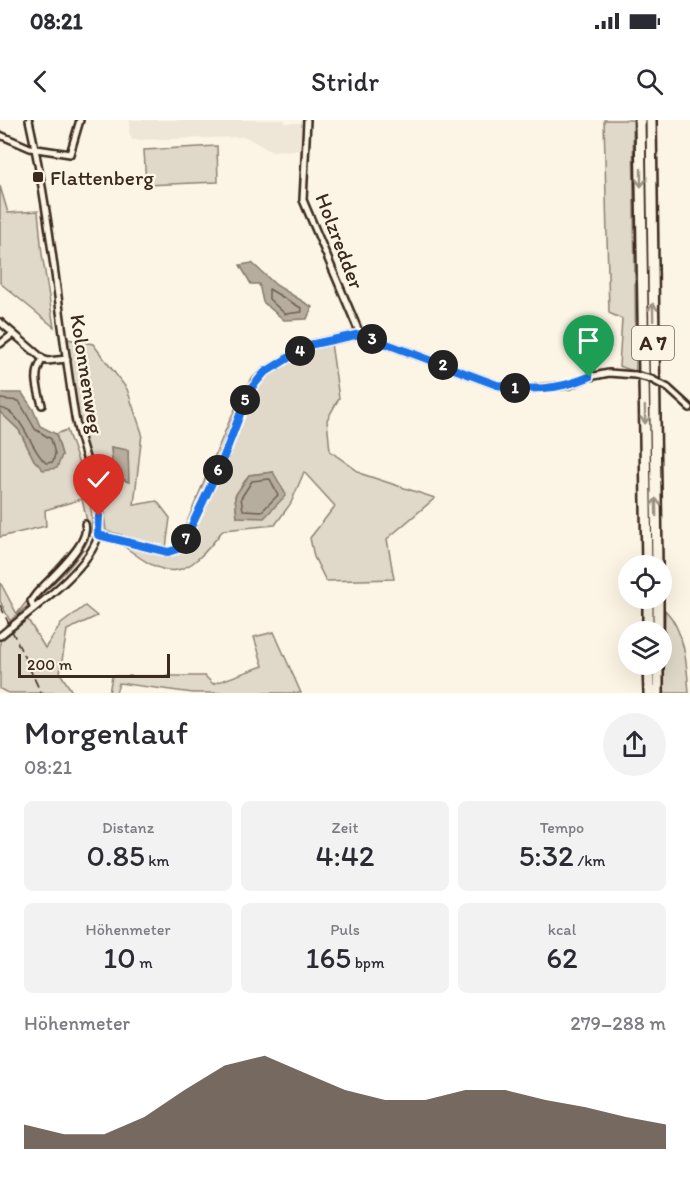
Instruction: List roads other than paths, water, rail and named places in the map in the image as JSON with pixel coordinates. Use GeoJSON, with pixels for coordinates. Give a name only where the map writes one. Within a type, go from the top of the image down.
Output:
{"type":"FeatureCollection","features":[{"type":"Feature","properties":{"kind":"highway","name":"A 7"},"geometry":{"type":"LineString","coordinates":[[640,120],[647,555]]}},
{"type":"Feature","properties":{"kind":"highway","name":"A 7"},"geometry":{"type":"LineString","coordinates":[[651,120],[657,555]]}},
{"type":"Feature","properties":{"kind":"highway"},"geometry":{"type":"LineString","coordinates":[[648,675],[649,693]]}},
{"type":"Feature","properties":{"kind":"highway"},"geometry":{"type":"LineString","coordinates":[[658,675],[658,693]]}},
{"type":"Feature","properties":{"kind":"street","name":"Kolonnenweg"},"geometry":{"type":"LineString","coordinates":[[29,120],[79,439],[97,500],[98,535]]}},
{"type":"Feature","properties":{"kind":"street"},"geometry":{"type":"LineString","coordinates":[[0,135],[35,149],[70,154],[80,120]]}},
{"type":"Feature","properties":{"kind":"street","name":"Holzredder"},"geometry":{"type":"LineString","coordinates":[[307,120],[303,200],[360,334]]}},
{"type":"Feature","properties":{"kind":"street"},"geometry":{"type":"LineString","coordinates":[[0,322],[42,359],[47,361],[67,359]]}},
{"type":"Feature","properties":{"kind":"street"},"geometry":{"type":"LineString","coordinates":[[0,345],[13,334]]}},
{"type":"Feature","properties":{"kind":"street"},"geometry":{"type":"LineString","coordinates":[[0,636],[81,565],[94,547],[98,535],[168,552],[181,548],[221,464],[243,403],[255,382],[264,373],[309,345],[360,334],[497,385],[528,389],[561,387],[609,373],[635,375],[651,379],[668,388],[690,408]]}},
{"type":"Feature","properties":{"kind":"street"},"geometry":{"type":"LineString","coordinates":[[42,359],[37,369],[36,380],[42,405]]}},
{"type":"Feature","properties":{"kind":"street"},"geometry":{"type":"LineString","coordinates":[[33,607],[31,602],[36,594],[78,547],[86,533],[85,524]]}},
{"type":"Feature","properties":{"kind":"water"},"geometry":{"type":"Polygon","coordinates":[[[252,263],[276,285],[312,307],[307,319],[284,320],[263,302],[259,284],[251,284],[240,265],[252,263]]]}},
{"type":"Feature","properties":{"kind":"water"},"geometry":{"type":"Polygon","coordinates":[[[0,393],[22,393],[33,409],[40,426],[56,434],[62,455],[57,468],[43,470],[34,460],[19,430],[0,412],[0,393]]]}},
{"type":"Feature","properties":{"kind":"water"},"geometry":{"type":"Polygon","coordinates":[[[111,447],[128,450],[129,482],[113,474],[111,447]]]}},
{"type":"Feature","properties":{"kind":"water"},"geometry":{"type":"Polygon","coordinates":[[[273,472],[286,495],[264,518],[237,517],[235,496],[249,475],[273,472]]]}},
{"type":"Feature","properties":{"kind":"railway"},"geometry":{"type":"LineString","coordinates":[[0,605],[41,693]]}},
{"type":"Feature","properties":{"kind":"place","name":"Flattenberg"},"geometry":{"type":"Point","coordinates":[38,177]}}]}
